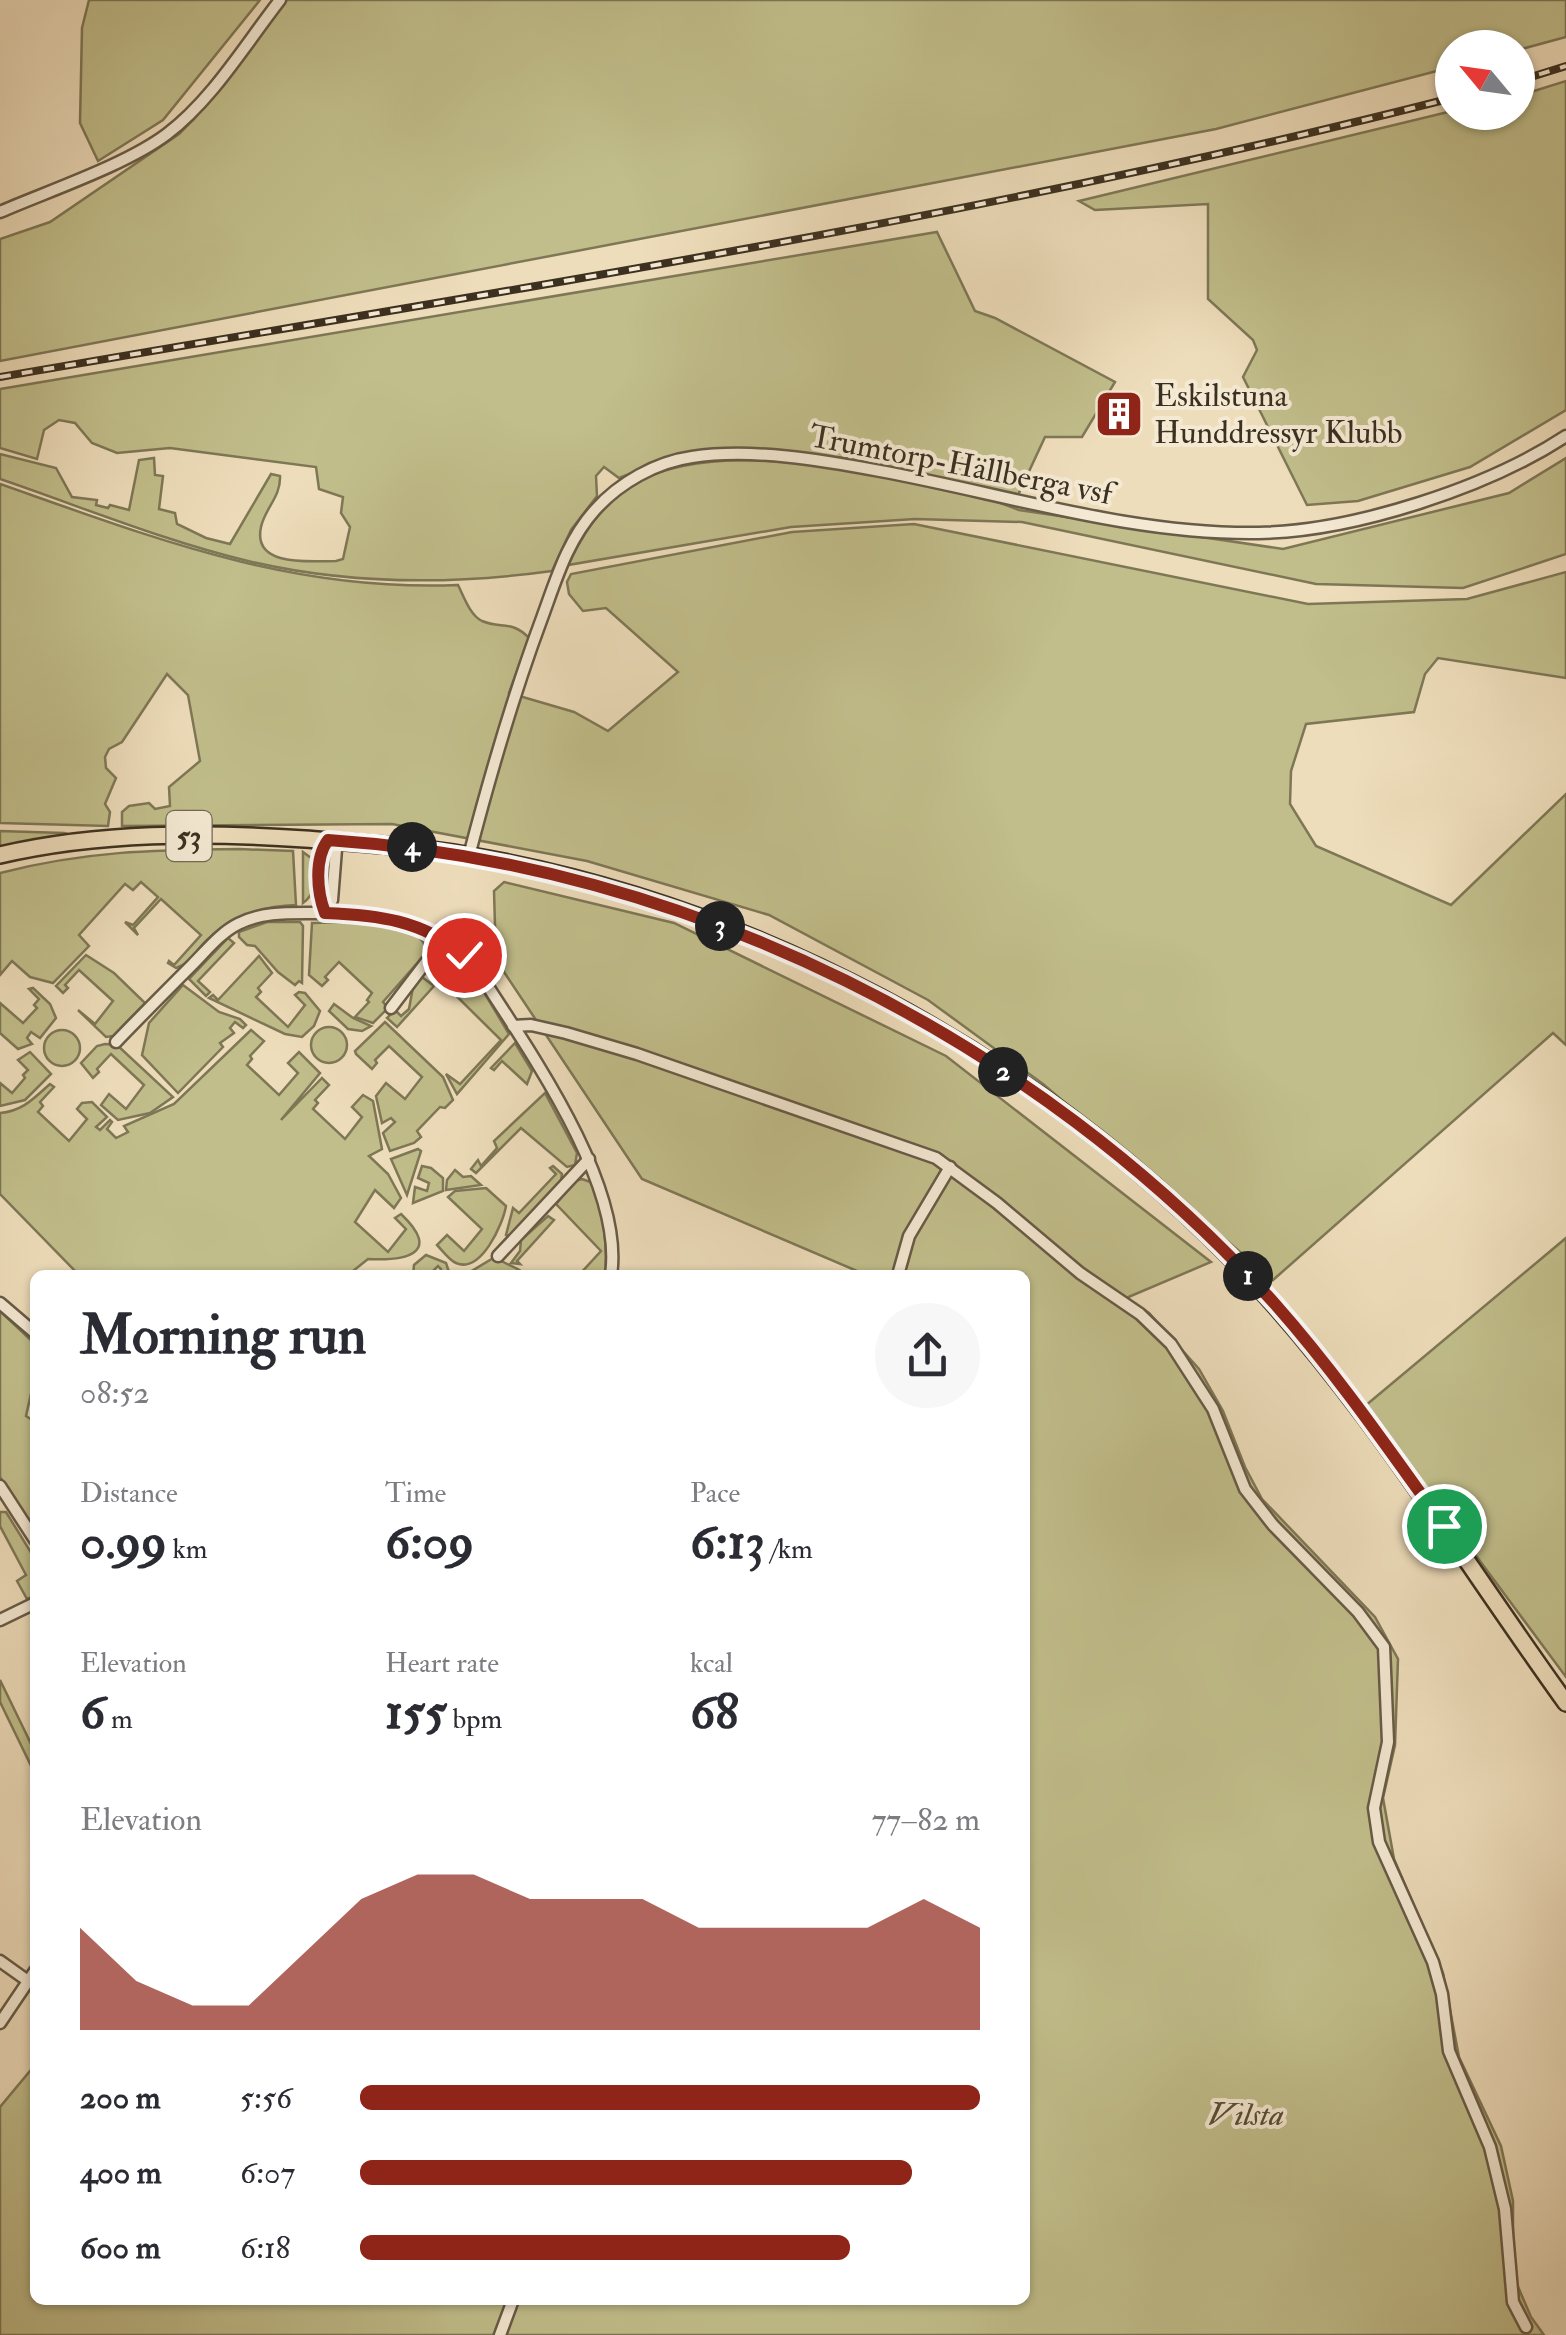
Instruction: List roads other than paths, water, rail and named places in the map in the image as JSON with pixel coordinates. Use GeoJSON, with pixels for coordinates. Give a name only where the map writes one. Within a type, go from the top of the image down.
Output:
{"type":"FeatureCollection","features":[{"type":"Feature","properties":{"kind":"main road","name":"53"},"geometry":{"type":"LineString","coordinates":[[0,855],[148,836],[328,840],[468,856],[538,870],[647,901],[734,932],[822,969],[948,1037],[1077,1124],[1194,1222],[1275,1305],[1389,1449],[1566,1702]]}},
{"type":"Feature","properties":{"kind":"main road","name":"53"},"geometry":{"type":"LineString","coordinates":[[0,863],[50,846]]}},
{"type":"Feature","properties":{"kind":"street"},"geometry":{"type":"LineString","coordinates":[[0,212],[130,155],[170,132],[204,97],[280,0]]}},
{"type":"Feature","properties":{"kind":"street","name":"Trumtorp-Hällberga vsf"},"geometry":{"type":"LineString","coordinates":[[468,856],[496,747],[574,536],[611,494],[665,464],[714,456],[832,462],[1139,524],[1263,533],[1382,513],[1432,498],[1516,464],[1566,436]]}},
{"type":"Feature","properties":{"kind":"street"},"geometry":{"type":"LineString","coordinates":[[325,913],[332,900],[336,850],[328,840]]}},
{"type":"Feature","properties":{"kind":"street"},"geometry":{"type":"LineString","coordinates":[[116,1042],[211,945],[236,925],[283,913],[395,918],[443,940],[476,968],[588,1159],[609,1215],[611,1270]]}},
{"type":"Feature","properties":{"kind":"street"},"geometry":{"type":"LineString","coordinates":[[391,1008],[443,940]]}},
{"type":"Feature","properties":{"kind":"street"},"geometry":{"type":"LineString","coordinates":[[513,1026],[548,1029],[637,1054],[916,1150],[950,1167],[1080,1272],[1160,1330],[1214,1408],[1236,1472],[1252,1498],[1338,1589],[1384,1647],[1388,1742],[1374,1808],[1375,1824],[1384,1858],[1433,1962],[1442,1994],[1449,2051],[1490,2147],[1504,2209],[1513,2302],[1526,2327]]}},
{"type":"Feature","properties":{"kind":"street"},"geometry":{"type":"LineString","coordinates":[[498,1256],[588,1159]]}},
{"type":"Feature","properties":{"kind":"street"},"geometry":{"type":"LineString","coordinates":[[899,1270],[909,1236],[950,1167]]}},
{"type":"Feature","properties":{"kind":"street"},"geometry":{"type":"LineString","coordinates":[[0,1303],[30,1330]]}},
{"type":"Feature","properties":{"kind":"street"},"geometry":{"type":"LineString","coordinates":[[0,1486],[30,1532]]}},
{"type":"Feature","properties":{"kind":"street"},"geometry":{"type":"LineString","coordinates":[[0,1620],[30,1605]]}},
{"type":"Feature","properties":{"kind":"street"},"geometry":{"type":"LineString","coordinates":[[0,1961],[30,1975]]}},
{"type":"Feature","properties":{"kind":"street"},"geometry":{"type":"LineString","coordinates":[[0,2023],[30,1979]]}},
{"type":"Feature","properties":{"kind":"street"},"geometry":{"type":"LineString","coordinates":[[500,2335],[512,2305]]}},
{"type":"Feature","properties":{"kind":"railway"},"geometry":{"type":"LineString","coordinates":[[1535,76],[1566,66]]}},
{"type":"Feature","properties":{"kind":"railway"},"geometry":{"type":"LineString","coordinates":[[0,377],[911,218],[1273,142],[1435,102]]}},
{"type":"Feature","properties":{"kind":"place","name":"Eskilstuna Hunddressyr Klubb"},"geometry":{"type":"Point","coordinates":[1119,414]}},
{"type":"Feature","properties":{"kind":"park label","name":"Vilsta"},"geometry":{"type":"Point","coordinates":[1246,2115]}}]}
